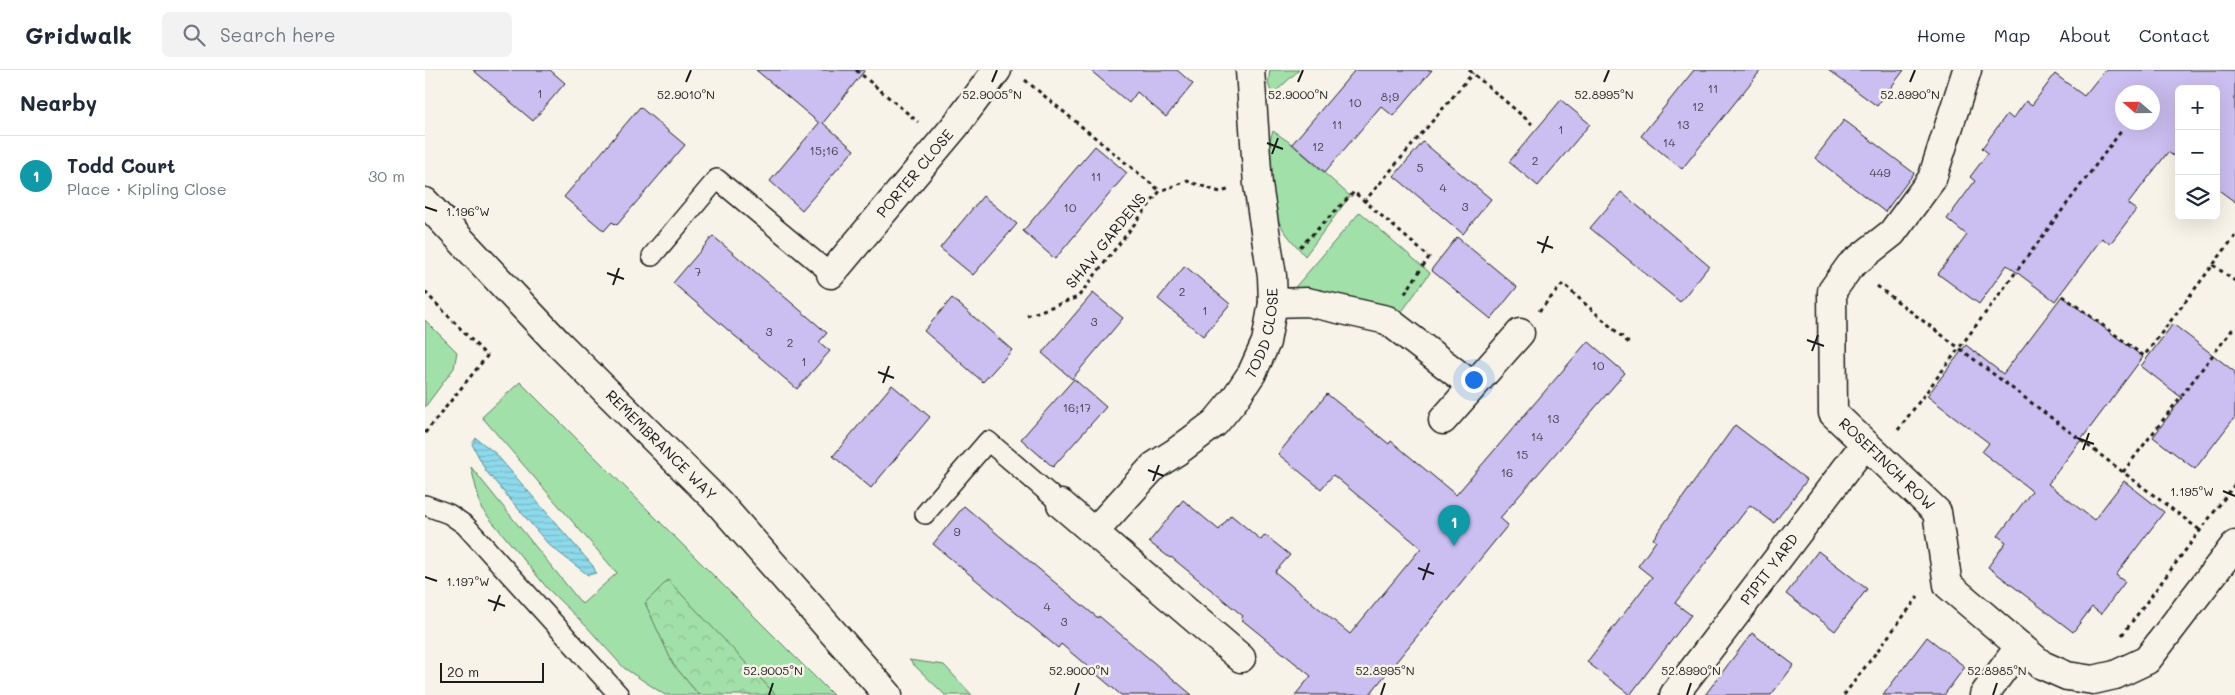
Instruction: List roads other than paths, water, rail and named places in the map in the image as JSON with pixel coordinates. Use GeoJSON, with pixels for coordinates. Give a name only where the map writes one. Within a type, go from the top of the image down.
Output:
{"type":"FeatureCollection","features":[{"type":"Feature","properties":{"kind":"main road","name":"TODD CLOSE"},"geometry":{"type":"LineString","coordinates":[[1094,532],[1153,466],[1215,423],[1235,400],[1252,372],[1266,342],[1273,303],[1272,276],[1258,185],[1250,70]]}},
{"type":"Feature","properties":{"kind":"main road","name":"ROSEFINCH ROW"},"geometry":{"type":"LineString","coordinates":[[1967,70],[1932,179],[1892,233],[1850,266],[1832,291],[1833,413],[1937,512],[1947,585],[2042,665],[2067,676],[2093,680],[2115,676],[2147,660],[2235,545]]}},
{"type":"Feature","properties":{"kind":"main road","name":"PORTER CLOSE"},"geometry":{"type":"LineString","coordinates":[[831,274],[941,142],[1008,73]]}},
{"type":"Feature","properties":{"kind":"main road","name":"REMEMBRANCE WAY"},"geometry":{"type":"LineString","coordinates":[[425,202],[556,341],[719,504],[887,695]]}},
{"type":"Feature","properties":{"kind":"main road"},"geometry":{"type":"LineString","coordinates":[[1273,303],[1307,302],[1387,320],[1473,386]]}},
{"type":"Feature","properties":{"kind":"main road"},"geometry":{"type":"LineString","coordinates":[[1443,420],[1520,333]]}},
{"type":"Feature","properties":{"kind":"main road","name":"PIPIT YARD"},"geometry":{"type":"LineString","coordinates":[[1673,695],[1872,450]]}},
{"type":"Feature","properties":{"kind":"main road"},"geometry":{"type":"LineString","coordinates":[[1061,504],[1241,658]]}},
{"type":"Feature","properties":{"kind":"main road"},"geometry":{"type":"LineString","coordinates":[[1984,695],[2020,646]]}},
{"type":"Feature","properties":{"kind":"lane"},"geometry":{"type":"LineString","coordinates":[[652,256],[717,179],[831,274]]}},
{"type":"Feature","properties":{"kind":"lane"},"geometry":{"type":"LineString","coordinates":[[925,514],[988,441],[1061,504]]}},
{"type":"Feature","properties":{"kind":"lane"},"geometry":{"type":"LineString","coordinates":[[425,505],[449,514],[465,524],[619,695]]}},
{"type":"Feature","properties":{"kind":"water"},"geometry":{"type":"Polygon","coordinates":[[[476,438],[495,453],[593,566],[596,573],[588,575],[549,545],[486,471],[472,444],[476,438]]]}},
{"type":"Feature","properties":{"kind":"place","name":"Todd Court"},"geometry":{"type":"Point","coordinates":[1454,546]}}]}
